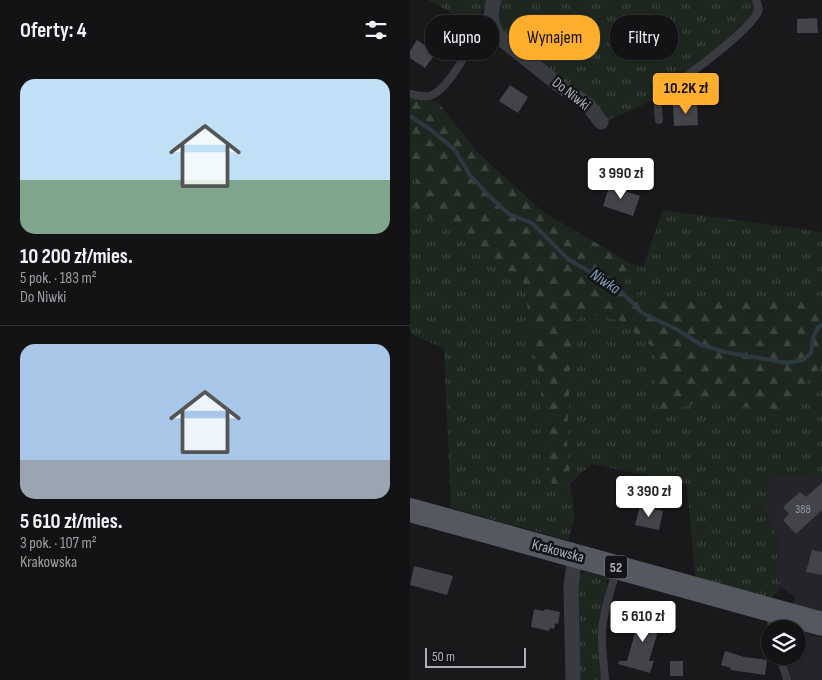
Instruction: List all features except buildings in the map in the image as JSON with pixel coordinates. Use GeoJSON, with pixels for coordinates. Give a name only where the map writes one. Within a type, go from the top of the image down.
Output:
{"type":"FeatureCollection","features":[{"type":"Feature","properties":{"kind":"main road","name":"Krakowska"},"geometry":{"type":"LineString","coordinates":[[410,510],[575,555],[771,619],[822,624]]}},
{"type":"Feature","properties":{"kind":"street","name":"Do Niwki"},"geometry":{"type":"LineString","coordinates":[[493,3],[491,18],[493,27],[499,37],[552,80],[588,106],[601,122]]}},
{"type":"Feature","properties":{"kind":"street"},"geometry":{"type":"LineString","coordinates":[[573,680],[571,587],[575,555]]}},
{"type":"Feature","properties":{"kind":"lane"},"geometry":{"type":"LineString","coordinates":[[660,120],[658,101],[662,95],[710,58],[754,19],[759,9],[756,0]]}},
{"type":"Feature","properties":{"kind":"lane"},"geometry":{"type":"LineString","coordinates":[[410,94],[429,96],[441,90],[454,72],[493,3]]}},
{"type":"Feature","properties":{"kind":"lane"},"geometry":{"type":"LineString","coordinates":[[604,680],[603,620],[618,568]]}},
{"type":"Feature","properties":{"kind":"lane"},"geometry":{"type":"LineString","coordinates":[[783,665],[787,680]]}},
{"type":"Feature","properties":{"kind":"shaded area"},"geometry":{"type":"Polygon","coordinates":[[[770,475],[822,478],[822,612],[793,605],[795,597],[781,587],[775,569],[781,544],[764,509],[770,475]]]}},
{"type":"Feature","properties":{"kind":"shaded area"},"geometry":{"type":"Polygon","coordinates":[[[806,633],[822,638],[822,680],[791,680],[787,665],[806,665],[806,633]]]}},
{"type":"Feature","properties":{"kind":"green space"},"geometry":{"type":"Polygon","coordinates":[[[428,0],[489,0],[480,15],[456,15],[428,0]]]}},
{"type":"Feature","properties":{"kind":"green space"},"geometry":{"type":"Polygon","coordinates":[[[498,0],[751,0],[755,8],[752,17],[691,70],[651,96],[653,100],[605,122],[533,60],[600,60],[600,15],[509,15],[509,40],[500,32],[498,0]]]}},
{"type":"Feature","properties":{"kind":"green space"},"geometry":{"type":"Polygon","coordinates":[[[410,98],[438,102],[476,151],[543,212],[632,264],[620,292],[661,298],[712,296],[756,302],[822,298],[822,365],[796,397],[778,414],[713,400],[687,405],[666,414],[656,404],[655,349],[619,320],[587,314],[572,322],[567,440],[570,483],[552,485],[539,375],[523,281],[410,204],[410,190],[422,173],[410,160],[410,98]]]}},
{"type":"Feature","properties":{"kind":"green space"},"geometry":{"type":"Polygon","coordinates":[[[410,160],[422,173],[410,190],[410,160]]]}},
{"type":"Feature","properties":{"kind":"green space"},"geometry":{"type":"Polygon","coordinates":[[[410,204],[523,280],[539,375],[570,483],[575,516],[568,540],[451,508],[444,349],[410,333],[410,204]]]}},
{"type":"Feature","properties":{"kind":"green space"},"geometry":{"type":"Polygon","coordinates":[[[663,210],[822,232],[822,298],[756,302],[712,296],[661,298],[620,292],[632,264],[643,267],[663,210]]]}},
{"type":"Feature","properties":{"kind":"green space"},"geometry":{"type":"Polygon","coordinates":[[[587,314],[620,320],[655,349],[656,404],[666,414],[687,405],[713,400],[778,414],[796,397],[822,365],[822,478],[770,475],[764,509],[781,544],[775,569],[781,587],[771,598],[695,577],[687,484],[592,464],[570,483],[567,440],[572,322],[587,314]]]}},
{"type":"Feature","properties":{"kind":"green space"},"geometry":{"type":"Polygon","coordinates":[[[584,571],[607,578],[598,628],[601,680],[577,680],[575,592],[580,575],[584,571]]]}},
{"type":"Feature","properties":{"kind":"waterway","name":"Niwka"},"geometry":{"type":"LineString","coordinates":[[410,116],[430,129],[455,150],[470,175],[509,214],[532,223],[568,259],[618,288],[642,313],[678,330],[701,345],[725,352],[787,363],[803,360],[811,353],[813,338],[818,327],[822,325]]}}]}
